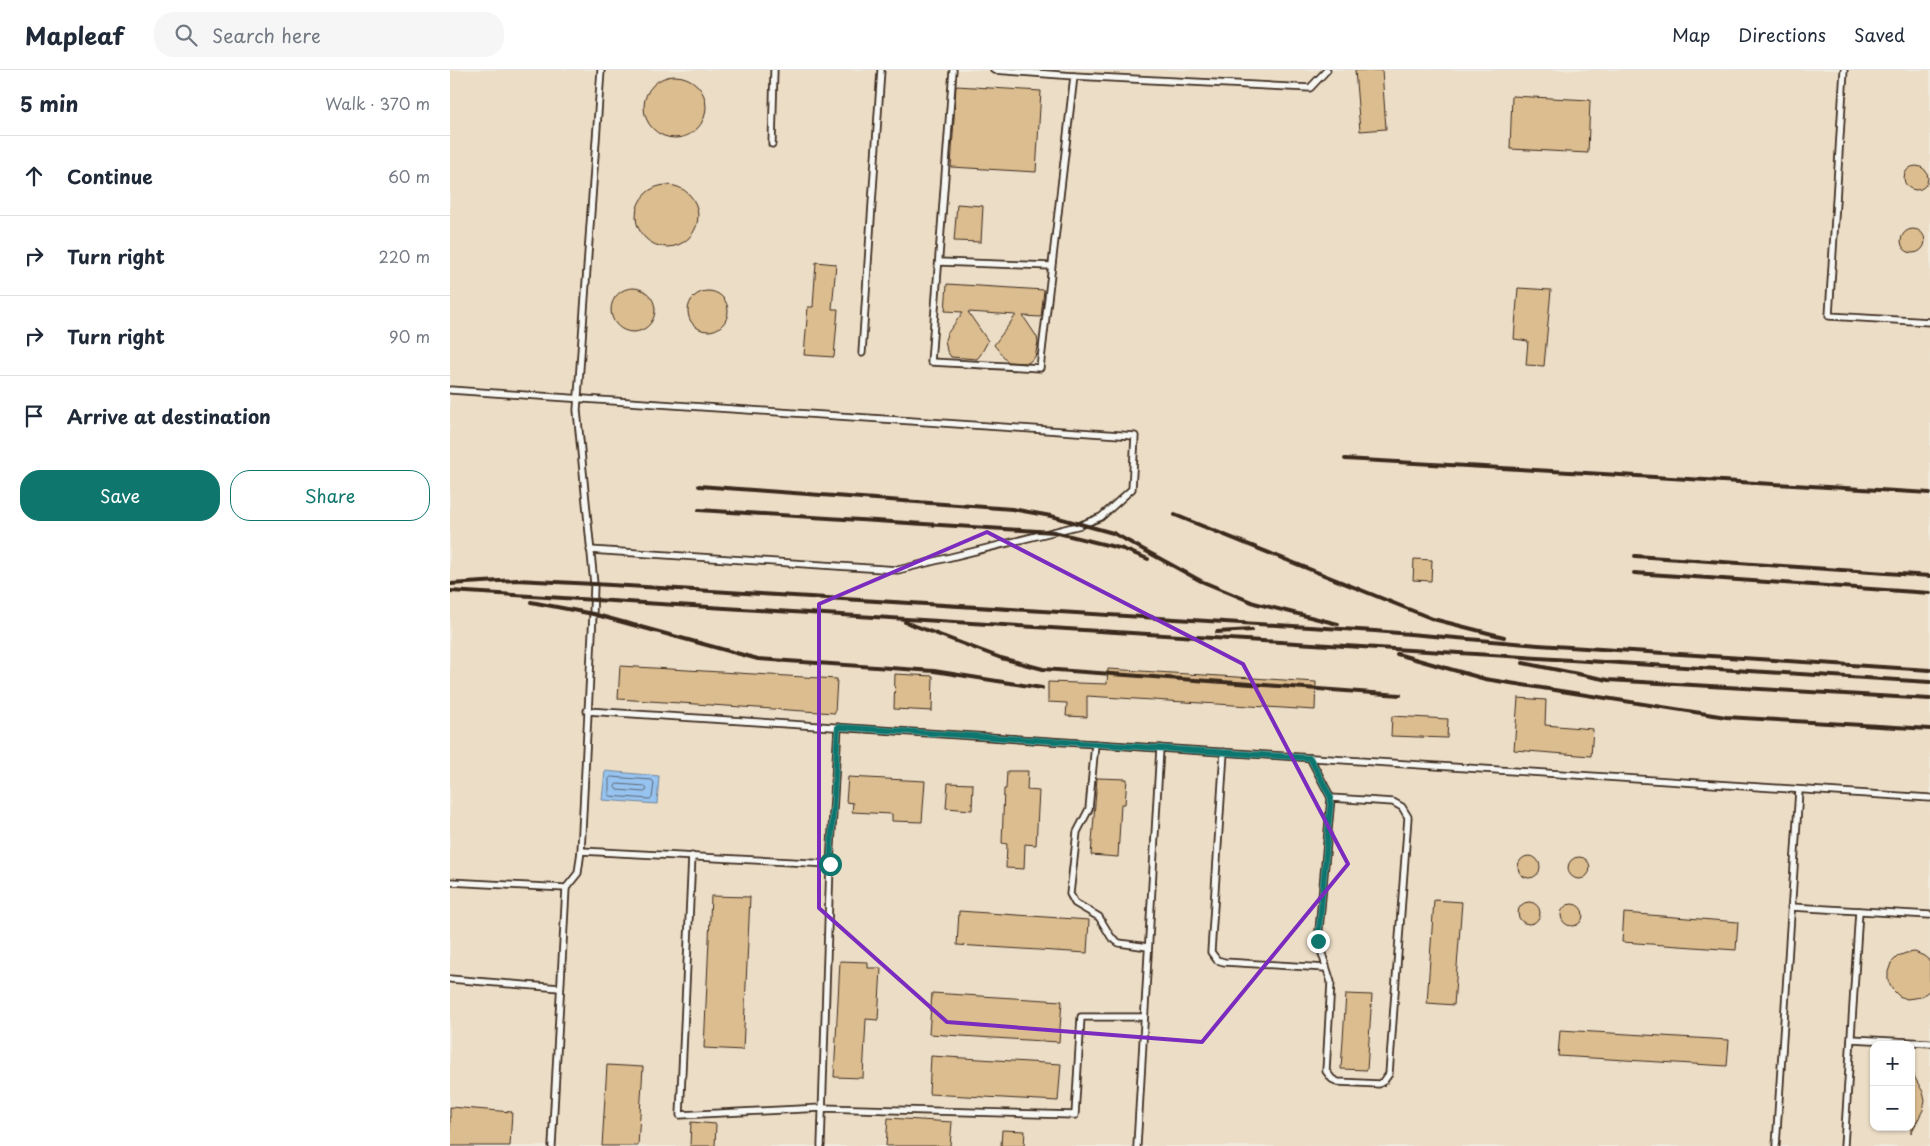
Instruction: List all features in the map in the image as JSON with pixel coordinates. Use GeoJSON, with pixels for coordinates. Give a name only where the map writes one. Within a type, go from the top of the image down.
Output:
{"type":"FeatureCollection","features":[{"type":"Feature","properties":{"kind":"lane"},"geometry":{"type":"LineString","coordinates":[[552,1146],[566,888],[578,872],[581,851],[594,584],[577,410],[600,70]]}},
{"type":"Feature","properties":{"kind":"lane"},"geometry":{"type":"LineString","coordinates":[[772,144],[774,70]]}},
{"type":"Feature","properties":{"kind":"lane"},"geometry":{"type":"LineString","coordinates":[[862,353],[881,70]]}},
{"type":"Feature","properties":{"kind":"lane"},"geometry":{"type":"LineString","coordinates":[[953,70],[931,362],[1040,368],[1074,76]]}},
{"type":"Feature","properties":{"kind":"lane"},"geometry":{"type":"LineString","coordinates":[[994,70],[1310,88],[1327,70]]}},
{"type":"Feature","properties":{"kind":"lane"},"geometry":{"type":"LineString","coordinates":[[1844,70],[1829,316],[1930,322]]}},
{"type":"Feature","properties":{"kind":"lane"},"geometry":{"type":"LineString","coordinates":[[939,262],[1051,266]]}},
{"type":"Feature","properties":{"kind":"lane"},"geometry":{"type":"LineString","coordinates":[[450,390],[1136,436],[1132,490],[1101,517],[1081,525],[898,570],[590,550]]}},
{"type":"Feature","properties":{"kind":"lane"},"geometry":{"type":"LineString","coordinates":[[587,711],[1930,798]]}},
{"type":"Feature","properties":{"kind":"lane"},"geometry":{"type":"LineString","coordinates":[[821,1146],[830,864],[838,727]]}},
{"type":"Feature","properties":{"kind":"lane"},"geometry":{"type":"LineString","coordinates":[[1095,744],[1090,809],[1076,832],[1070,894],[1075,903],[1099,917],[1111,936],[1119,943],[1148,947]]}},
{"type":"Feature","properties":{"kind":"lane"},"geometry":{"type":"LineString","coordinates":[[1137,1146],[1160,748]]}},
{"type":"Feature","properties":{"kind":"lane"},"geometry":{"type":"LineString","coordinates":[[1224,752],[1212,952],[1217,960],[1224,962],[1326,968]]}},
{"type":"Feature","properties":{"kind":"lane"},"geometry":{"type":"LineString","coordinates":[[1310,758],[1331,798],[1318,941],[1331,982],[1326,1071],[1332,1079],[1338,1082],[1379,1084],[1389,1074],[1408,817],[1402,806],[1394,802],[1331,798]]}},
{"type":"Feature","properties":{"kind":"lane"},"geometry":{"type":"LineString","coordinates":[[1776,1146],[1798,790]]}},
{"type":"Feature","properties":{"kind":"lane"},"geometry":{"type":"LineString","coordinates":[[581,851],[830,864]]}},
{"type":"Feature","properties":{"kind":"lane"},"geometry":{"type":"LineString","coordinates":[[692,856],[680,1115],[822,1108],[1074,1115],[1081,1017],[1144,1017]]}},
{"type":"Feature","properties":{"kind":"lane"},"geometry":{"type":"LineString","coordinates":[[450,882],[566,888]]}},
{"type":"Feature","properties":{"kind":"lane"},"geometry":{"type":"LineString","coordinates":[[1792,907],[1930,915]]}},
{"type":"Feature","properties":{"kind":"lane"},"geometry":{"type":"LineString","coordinates":[[1844,1146],[1859,911]]}},
{"type":"Feature","properties":{"kind":"lane"},"geometry":{"type":"LineString","coordinates":[[450,979],[560,988]]}},
{"type":"Feature","properties":{"kind":"lane"},"geometry":{"type":"LineString","coordinates":[[1851,1039],[1930,1043]]}},
{"type":"Feature","properties":{"kind":"highlighted area"},"geometry":{"type":"Polygon","coordinates":[[[987,532],[1243,664],[1348,864],[1202,1042],[947,1022],[819,908],[819,604],[987,532]]]}},
{"type":"Feature","properties":{"kind":"shaded area"},"geometry":{"type":"Polygon","coordinates":[[[450,70],[1930,70],[1930,1146],[450,1146],[450,70]]]}},
{"type":"Feature","properties":{"kind":"water"},"geometry":{"type":"Polygon","coordinates":[[[605,771],[659,776],[657,804],[602,800],[605,771]]]}},
{"type":"Feature","properties":{"kind":"building"},"geometry":{"type":"Polygon","coordinates":[[[1355,70],[1382,70],[1386,129],[1360,131],[1355,70]]]}},
{"type":"Feature","properties":{"kind":"building"},"geometry":{"type":"Polygon","coordinates":[[[675,76],[687,79],[697,85],[703,95],[706,107],[703,119],[697,129],[687,135],[675,138],[663,135],[653,129],[647,119],[644,107],[647,95],[653,85],[663,79],[675,76]]]}},
{"type":"Feature","properties":{"kind":"building"},"geometry":{"type":"Polygon","coordinates":[[[956,86],[1041,91],[1036,172],[951,167],[956,86]]]}},
{"type":"Feature","properties":{"kind":"building"},"geometry":{"type":"Polygon","coordinates":[[[1512,96],[1590,100],[1588,153],[1510,149],[1512,96]]]}},
{"type":"Feature","properties":{"kind":"building"},"geometry":{"type":"Polygon","coordinates":[[[1911,166],[1921,166],[1928,173],[1928,183],[1921,190],[1911,190],[1904,183],[1904,173],[1911,166]]]}},
{"type":"Feature","properties":{"kind":"building"},"geometry":{"type":"Polygon","coordinates":[[[667,185],[679,188],[689,194],[695,204],[698,216],[695,228],[689,238],[679,244],[667,247],[655,244],[645,238],[639,228],[636,216],[639,204],[645,194],[655,188],[667,185]]]}},
{"type":"Feature","properties":{"kind":"building"},"geometry":{"type":"Polygon","coordinates":[[[957,204],[983,206],[981,242],[954,241],[957,204]]]}},
{"type":"Feature","properties":{"kind":"building"},"geometry":{"type":"Polygon","coordinates":[[[1908,229],[1918,229],[1925,236],[1925,246],[1918,253],[1908,253],[1901,246],[1901,236],[1908,229]]]}},
{"type":"Feature","properties":{"kind":"building"},"geometry":{"type":"Polygon","coordinates":[[[816,262],[836,264],[832,309],[838,309],[834,357],[804,355],[808,307],[813,307],[816,262]]]}},
{"type":"Feature","properties":{"kind":"building"},"geometry":{"type":"Polygon","coordinates":[[[947,284],[1044,290],[1041,317],[1023,316],[1037,337],[1035,357],[1028,363],[1008,362],[994,345],[1016,315],[968,312],[988,341],[977,359],[951,357],[947,351],[945,340],[947,334],[963,312],[945,311],[947,284]]]}},
{"type":"Feature","properties":{"kind":"building"},"geometry":{"type":"Polygon","coordinates":[[[633,288],[645,292],[651,298],[655,310],[651,322],[645,328],[633,332],[621,328],[615,322],[611,310],[615,298],[621,292],[633,288]]]}},
{"type":"Feature","properties":{"kind":"building"},"geometry":{"type":"Polygon","coordinates":[[[1518,288],[1551,290],[1544,366],[1526,365],[1528,341],[1514,339],[1518,288]]]}},
{"type":"Feature","properties":{"kind":"building"},"geometry":{"type":"Polygon","coordinates":[[[712,291],[719,294],[725,300],[728,311],[727,319],[719,328],[712,331],[704,331],[697,328],[689,319],[688,307],[691,300],[700,292],[712,291]]]}},
{"type":"Feature","properties":{"kind":"building"},"geometry":{"type":"Polygon","coordinates":[[[1414,559],[1432,560],[1431,581],[1413,580],[1414,559]]]}},
{"type":"Feature","properties":{"kind":"building"},"geometry":{"type":"Polygon","coordinates":[[[620,666],[837,679],[835,713],[618,699],[620,666]]]}},
{"type":"Feature","properties":{"kind":"building"},"geometry":{"type":"Polygon","coordinates":[[[1108,669],[1316,682],[1315,710],[1087,696],[1087,717],[1066,716],[1067,703],[1048,702],[1048,682],[1107,684],[1108,669]]]}},
{"type":"Feature","properties":{"kind":"building"},"geometry":{"type":"Polygon","coordinates":[[[895,674],[933,676],[932,711],[894,709],[895,674]]]}},
{"type":"Feature","properties":{"kind":"building"},"geometry":{"type":"Polygon","coordinates":[[[1518,698],[1546,700],[1545,725],[1593,729],[1591,756],[1514,750],[1518,698]]]}},
{"type":"Feature","properties":{"kind":"building"},"geometry":{"type":"Polygon","coordinates":[[[1392,716],[1448,719],[1447,738],[1391,736],[1392,716]]]}},
{"type":"Feature","properties":{"kind":"building"},"geometry":{"type":"Polygon","coordinates":[[[1007,771],[1028,771],[1027,790],[1039,791],[1036,845],[1025,844],[1024,869],[1006,868],[1007,844],[1002,843],[1004,789],[1006,789],[1007,771]]]}},
{"type":"Feature","properties":{"kind":"building"},"geometry":{"type":"Polygon","coordinates":[[[848,777],[925,781],[922,822],[892,821],[892,814],[852,812],[853,803],[846,802],[848,777]]]}},
{"type":"Feature","properties":{"kind":"building"},"geometry":{"type":"Polygon","coordinates":[[[1097,778],[1127,779],[1125,804],[1121,804],[1118,857],[1091,855],[1097,778]]]}},
{"type":"Feature","properties":{"kind":"building"},"geometry":{"type":"Polygon","coordinates":[[[948,783],[973,784],[972,810],[946,808],[948,783]]]}},
{"type":"Feature","properties":{"kind":"building"},"geometry":{"type":"Polygon","coordinates":[[[1529,856],[1537,859],[1540,867],[1537,875],[1529,878],[1521,875],[1518,867],[1521,859],[1529,856]]]}},
{"type":"Feature","properties":{"kind":"building"},"geometry":{"type":"Polygon","coordinates":[[[1579,857],[1587,860],[1590,868],[1587,876],[1579,879],[1571,876],[1568,868],[1571,860],[1579,857]]]}},
{"type":"Feature","properties":{"kind":"building"},"geometry":{"type":"Polygon","coordinates":[[[711,896],[750,897],[743,1050],[704,1048],[711,896]]]}},
{"type":"Feature","properties":{"kind":"building"},"geometry":{"type":"Polygon","coordinates":[[[1434,900],[1462,902],[1454,1005],[1427,1003],[1434,900]]]}},
{"type":"Feature","properties":{"kind":"building"},"geometry":{"type":"Polygon","coordinates":[[[1529,902],[1537,905],[1540,913],[1537,921],[1529,924],[1521,921],[1518,913],[1521,905],[1529,902]]]}},
{"type":"Feature","properties":{"kind":"building"},"geometry":{"type":"Polygon","coordinates":[[[1572,904],[1580,907],[1583,915],[1580,923],[1572,926],[1564,923],[1561,915],[1564,907],[1572,904]]]}},
{"type":"Feature","properties":{"kind":"building"},"geometry":{"type":"Polygon","coordinates":[[[959,911],[1089,920],[1087,953],[957,945],[959,911]]]}},
{"type":"Feature","properties":{"kind":"building"},"geometry":{"type":"Polygon","coordinates":[[[1624,913],[1738,922],[1736,950],[1622,942],[1624,913]]]}},
{"type":"Feature","properties":{"kind":"building"},"geometry":{"type":"Polygon","coordinates":[[[1915,952],[1930,961],[1930,990],[1921,997],[1907,999],[1899,996],[1892,989],[1888,981],[1888,972],[1891,963],[1898,956],[1915,952]]]}},
{"type":"Feature","properties":{"kind":"building"},"geometry":{"type":"Polygon","coordinates":[[[840,961],[868,962],[868,968],[881,968],[878,1020],[866,1019],[863,1078],[834,1077],[840,961]]]}},
{"type":"Feature","properties":{"kind":"building"},"geometry":{"type":"Polygon","coordinates":[[[932,993],[1062,1001],[1059,1042],[929,1034],[932,993]]]}},
{"type":"Feature","properties":{"kind":"building"},"geometry":{"type":"Polygon","coordinates":[[[1346,994],[1372,995],[1367,1070],[1341,1069],[1346,994]]]}},
{"type":"Feature","properties":{"kind":"building"},"geometry":{"type":"Polygon","coordinates":[[[1560,1030],[1729,1040],[1727,1066],[1558,1056],[1560,1030]]]}},
{"type":"Feature","properties":{"kind":"building"},"geometry":{"type":"Polygon","coordinates":[[[931,1056],[1061,1064],[1058,1101],[929,1094],[931,1056]]]}},
{"type":"Feature","properties":{"kind":"building"},"geometry":{"type":"Polygon","coordinates":[[[607,1065],[643,1067],[638,1146],[602,1146],[607,1065]]]}},
{"type":"Feature","properties":{"kind":"building"},"geometry":{"type":"Polygon","coordinates":[[[1915,1078],[1923,1092],[1925,1101],[1923,1110],[1915,1125],[1915,1078]]]}},
{"type":"Feature","properties":{"kind":"building"},"geometry":{"type":"Polygon","coordinates":[[[450,1107],[512,1112],[510,1146],[450,1146],[450,1107]]]}},
{"type":"Feature","properties":{"kind":"building"},"geometry":{"type":"Polygon","coordinates":[[[888,1118],[952,1122],[950,1146],[886,1146],[888,1118]]]}},
{"type":"Feature","properties":{"kind":"building"},"geometry":{"type":"Polygon","coordinates":[[[691,1122],[716,1124],[715,1146],[690,1146],[691,1122]]]}},
{"type":"Feature","properties":{"kind":"building"},"geometry":{"type":"Polygon","coordinates":[[[1002,1130],[1025,1131],[1024,1146],[1001,1146],[1002,1130]]]}},
{"type":"Feature","properties":{"kind":"railway"},"geometry":{"type":"LineString","coordinates":[[1345,459],[1930,493]]}},
{"type":"Feature","properties":{"kind":"railway"},"geometry":{"type":"LineString","coordinates":[[699,486],[1012,509],[1051,516],[1113,533],[1201,581],[1254,603],[1338,624]]}},
{"type":"Feature","properties":{"kind":"railway"},"geometry":{"type":"LineString","coordinates":[[699,510],[1054,532],[1123,549],[1148,559]]}},
{"type":"Feature","properties":{"kind":"railway"},"geometry":{"type":"LineString","coordinates":[[1175,515],[1433,619],[1504,637]]}},
{"type":"Feature","properties":{"kind":"railway"},"geometry":{"type":"LineString","coordinates":[[1635,556],[1930,576]]}},
{"type":"Feature","properties":{"kind":"railway"},"geometry":{"type":"LineString","coordinates":[[1634,573],[1930,593]]}},
{"type":"Feature","properties":{"kind":"railway"},"geometry":{"type":"LineString","coordinates":[[450,584],[517,580],[594,584],[1375,631],[1538,645],[1930,670]]}},
{"type":"Feature","properties":{"kind":"railway"},"geometry":{"type":"LineString","coordinates":[[450,591],[1930,682]]}},
{"type":"Feature","properties":{"kind":"railway"},"geometry":{"type":"LineString","coordinates":[[531,602],[593,614],[758,659],[934,671],[1042,688]]}},
{"type":"Feature","properties":{"kind":"railway"},"geometry":{"type":"LineString","coordinates":[[905,622],[1001,658],[1043,669],[1400,695]]}},
{"type":"Feature","properties":{"kind":"railway"},"geometry":{"type":"LineString","coordinates":[[1217,632],[1252,630]]}},
{"type":"Feature","properties":{"kind":"railway"},"geometry":{"type":"LineString","coordinates":[[1397,654],[1485,679],[1726,717],[1930,729]]}},
{"type":"Feature","properties":{"kind":"railway"},"geometry":{"type":"LineString","coordinates":[[1523,663],[1608,680],[1930,699]]}},
{"type":"Feature","properties":{"kind":"route"},"geometry":{"type":"LineString","coordinates":[[830,864],[838,727],[1310,758],[1331,798],[1318,941]]}}]}
